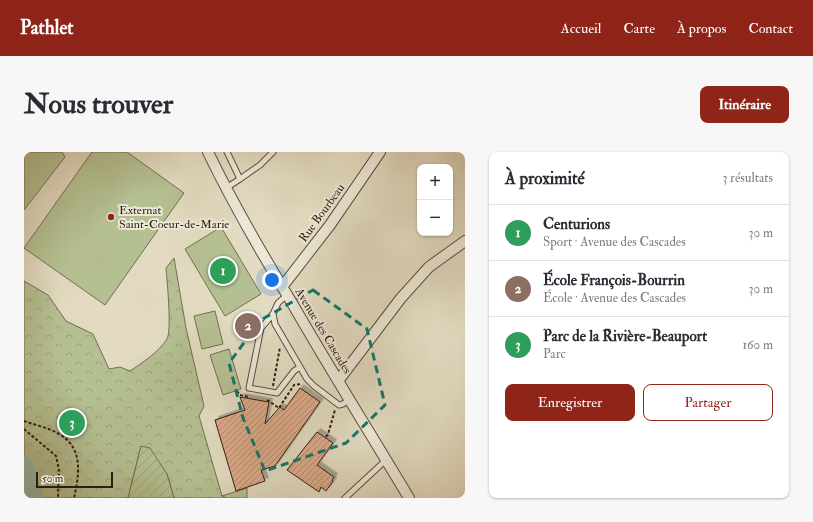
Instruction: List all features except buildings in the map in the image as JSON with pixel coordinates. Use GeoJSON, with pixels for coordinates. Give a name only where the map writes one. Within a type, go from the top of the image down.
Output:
{"type":"FeatureCollection","features":[{"type":"Feature","properties":{"kind":"street","name":"Avenue des Cascades"},"geometry":{"type":"LineString","coordinates":[[208,152],[226,188],[285,291],[349,400],[410,498]]}},
{"type":"Feature","properties":{"kind":"street","name":"Rue Bourbeau"},"geometry":{"type":"LineString","coordinates":[[285,291],[380,152]]}},
{"type":"Feature","properties":{"kind":"street"},"geometry":{"type":"LineString","coordinates":[[338,381],[401,298],[429,267],[465,241]]}},
{"type":"Feature","properties":{"kind":"lane"},"geometry":{"type":"LineString","coordinates":[[227,152],[240,179]]}},
{"type":"Feature","properties":{"kind":"lane"},"geometry":{"type":"LineString","coordinates":[[226,188],[260,165],[273,152]]}},
{"type":"Feature","properties":{"kind":"lane"},"geometry":{"type":"LineString","coordinates":[[285,291],[273,314],[261,328],[249,388],[277,393],[294,371],[300,367]]}},
{"type":"Feature","properties":{"kind":"lane"},"geometry":{"type":"LineString","coordinates":[[273,314],[275,324],[309,382],[338,404],[343,404],[349,400]]}},
{"type":"Feature","properties":{"kind":"lane"},"geometry":{"type":"LineString","coordinates":[[345,498],[386,460]]}},
{"type":"Feature","properties":{"kind":"path"},"geometry":{"type":"LineString","coordinates":[[284,340],[281,342],[272,388],[264,400],[270,400],[279,408],[294,386],[302,384],[306,387]]}},
{"type":"Feature","properties":{"kind":"path"},"geometry":{"type":"LineString","coordinates":[[237,391],[240,395],[253,398]]}},
{"type":"Feature","properties":{"kind":"path"},"geometry":{"type":"LineString","coordinates":[[326,437],[338,404]]}},
{"type":"Feature","properties":{"kind":"path"},"geometry":{"type":"LineString","coordinates":[[24,421],[58,433],[69,440],[79,462],[74,498]]}},
{"type":"Feature","properties":{"kind":"path"},"geometry":{"type":"LineString","coordinates":[[24,430],[56,456],[59,470],[58,498]]}},
{"type":"Feature","properties":{"kind":"highlighted area"},"geometry":{"type":"Polygon","coordinates":[[[313,290],[367,329],[385,405],[346,443],[265,471],[243,418],[229,363],[261,320],[313,290]]]}},
{"type":"Feature","properties":{"kind":"green space"},"geometry":{"type":"Polygon","coordinates":[[[24,152],[62,152],[65,157],[24,210],[24,152]]]}},
{"type":"Feature","properties":{"kind":"green space"},"geometry":{"type":"Polygon","coordinates":[[[92,152],[127,152],[184,193],[105,305],[24,248],[92,152]]]}},
{"type":"Feature","properties":{"kind":"green space"},"geometry":{"type":"Polygon","coordinates":[[[221,227],[261,294],[225,316],[185,249],[221,227]]]}},
{"type":"Feature","properties":{"kind":"green space"},"geometry":{"type":"Polygon","coordinates":[[[174,258],[186,328],[204,406],[199,416],[222,496],[226,498],[174,498],[167,474],[141,446],[128,498],[24,498],[24,281],[48,295],[66,321],[93,334],[109,369],[120,367],[130,371],[155,353],[167,339],[169,316],[166,268],[174,258]]]}},
{"type":"Feature","properties":{"kind":"green space"},"geometry":{"type":"Polygon","coordinates":[[[215,311],[223,344],[202,349],[194,316],[215,311]]]}},
{"type":"Feature","properties":{"kind":"green space"},"geometry":{"type":"Polygon","coordinates":[[[229,349],[241,389],[223,395],[210,355],[229,349]]]}},
{"type":"Feature","properties":{"kind":"green space"},"geometry":{"type":"Polygon","coordinates":[[[141,446],[150,448],[167,474],[174,498],[128,498],[141,446]]]}},
{"type":"Feature","properties":{"kind":"green space"},"geometry":{"type":"Polygon","coordinates":[[[247,488],[247,498],[226,498],[222,496],[247,488]]]}},
{"type":"Feature","properties":{"kind":"waterway"},"geometry":{"type":"LineString","coordinates":[[24,466],[34,498]]}},
{"type":"Feature","properties":{"kind":"place","name":"Externat Saint-Coeur-de-Marie"},"geometry":{"type":"Point","coordinates":[111,217]}},
{"type":"Feature","properties":{"kind":"place","name":"Centurions"},"geometry":{"type":"Point","coordinates":[223,271]}},
{"type":"Feature","properties":{"kind":"place","name":"École François-Bourrin"},"geometry":{"type":"Point","coordinates":[248,326]}},
{"type":"Feature","properties":{"kind":"place","name":"Parc de la Rivière-Beauport"},"geometry":{"type":"Point","coordinates":[72,423]}}]}
